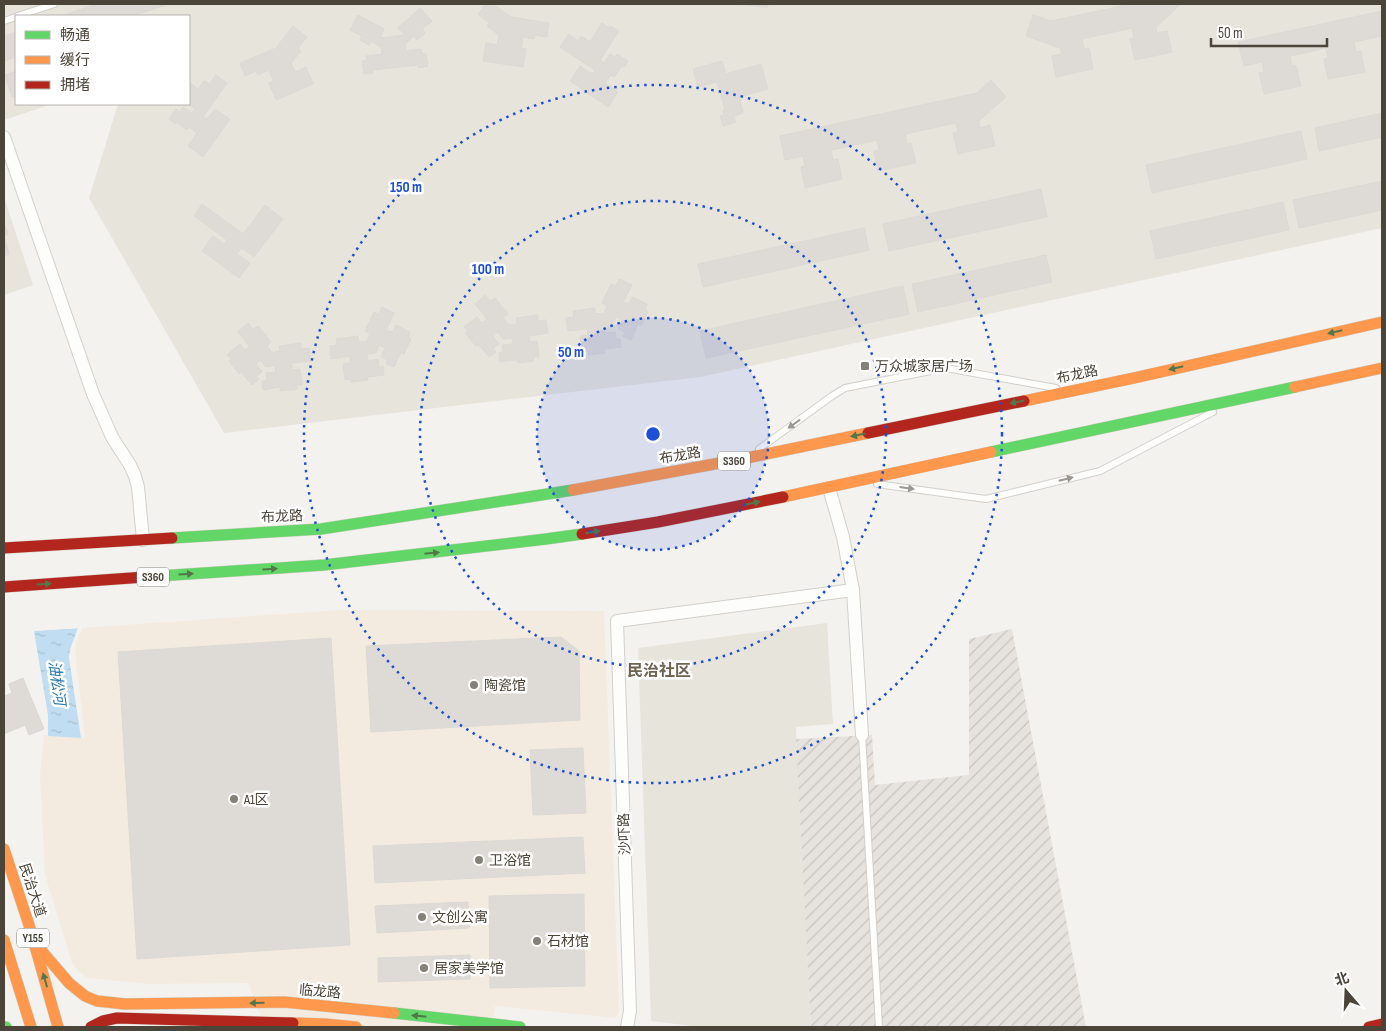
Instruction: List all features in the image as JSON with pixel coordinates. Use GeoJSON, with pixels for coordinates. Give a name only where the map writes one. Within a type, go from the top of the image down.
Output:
{"type":"FeatureCollection","features":[{"type":"Feature","properties":{"kind":"main road","name":"布龙路"},"geometry":{"type":"LineString","coordinates":[[4,548],[321,529],[538,496],[747,458],[1072,390],[1382,322]]}},
{"type":"Feature","properties":{"kind":"main road","name":"S360"},"geometry":{"type":"LineString","coordinates":[[4,587],[324,565],[546,539],[658,522],[829,488],[1382,368]]}},
{"type":"Feature","properties":{"kind":"main road","name":"民治大道"},"geometry":{"type":"LineString","coordinates":[[4,849],[34,942],[58,1027]]}},
{"type":"Feature","properties":{"kind":"main road","name":"临龙路"},"geometry":{"type":"LineString","coordinates":[[34,942],[58,972],[73,987],[91,999],[105,1003],[293,1003],[520,1027]]}},
{"type":"Feature","properties":{"kind":"main road"},"geometry":{"type":"LineString","coordinates":[[4,973],[7,959],[5,945]]}},
{"type":"Feature","properties":{"kind":"main road","name":"Y155"},"geometry":{"type":"LineString","coordinates":[[5,945],[31,1027]]}},
{"type":"Feature","properties":{"kind":"main road"},"geometry":{"type":"LineString","coordinates":[[91,1027],[95,1024],[117,1018],[155,1023],[325,1024],[356,1027]]}},
{"type":"Feature","properties":{"kind":"main road"},"geometry":{"type":"LineString","coordinates":[[1369,1027],[1382,1024]]}},
{"type":"Feature","properties":{"kind":"street"},"geometry":{"type":"LineString","coordinates":[[4,137],[93,394],[112,437],[135,476],[138,487],[143,540]]}},
{"type":"Feature","properties":{"kind":"street"},"geometry":{"type":"LineString","coordinates":[[829,488],[843,537],[853,590],[862,735]]}},
{"type":"Feature","properties":{"kind":"street","name":"沙吓路"},"geometry":{"type":"LineString","coordinates":[[627,1027],[630,1012],[617,621],[853,590]]}},
{"type":"Feature","properties":{"kind":"lane"},"geometry":{"type":"LineString","coordinates":[[23,15],[54,4]]}},
{"type":"Feature","properties":{"kind":"lane"},"geometry":{"type":"LineString","coordinates":[[747,458],[832,396],[846,388],[946,368],[1072,390]]}},
{"type":"Feature","properties":{"kind":"lane"},"geometry":{"type":"LineString","coordinates":[[859,481],[986,499],[1100,471],[1239,398]]}},
{"type":"Feature","properties":{"kind":"lane"},"geometry":{"type":"LineString","coordinates":[[862,735],[879,1027]]}},
{"type":"Feature","properties":{"kind":"shaded area"},"geometry":{"type":"Polygon","coordinates":[[[4,4],[1382,4],[1382,228],[700,377],[224,433],[89,198],[118,105],[190,105],[190,15],[15,15],[15,105],[49,105],[4,120],[4,4]]]}},
{"type":"Feature","properties":{"kind":"shaded area"},"geometry":{"type":"Polygon","coordinates":[[[4,197],[33,285],[4,295],[4,197]]]}},
{"type":"Feature","properties":{"kind":"shaded area"},"geometry":{"type":"Polygon","coordinates":[[[339,610],[604,611],[619,1010],[616,1018],[495,1006],[492,1027],[265,1027],[248,983],[148,984],[88,978],[79,972],[72,963],[45,875],[40,775],[44,735],[85,738],[75,653],[82,628],[339,610]]]}},
{"type":"Feature","properties":{"kind":"shaded area"},"geometry":{"type":"Polygon","coordinates":[[[827,623],[833,724],[796,727],[811,1027],[700,1027],[651,1021],[638,648],[827,623]]]}},
{"type":"Feature","properties":{"kind":"shaded area"},"geometry":{"type":"Polygon","coordinates":[[[1012,629],[1086,1027],[811,1027],[796,739],[872,735],[875,785],[969,775],[969,639],[1012,629]]]}},
{"type":"Feature","properties":{"kind":"water","name":"油松河"},"geometry":{"type":"Polygon","coordinates":[[[78,628],[70,649],[69,658],[81,738],[48,736],[48,715],[34,631],[78,628]]]}},
{"type":"Feature","properties":{"kind":"pier"},"geometry":{"type":"Polygon","coordinates":[[[78,625],[81,628],[31,631],[33,628],[78,625]]]}},
{"type":"Feature","properties":{"kind":"building"},"geometry":{"type":"Polygon","coordinates":[[[97,4],[169,4],[136,15],[64,15],[97,4]]]}},
{"type":"Feature","properties":{"kind":"building"},"geometry":{"type":"Polygon","coordinates":[[[486,4],[493,4],[511,17],[549,23],[547,37],[535,35],[534,39],[523,37],[521,48],[526,49],[523,67],[483,61],[486,43],[497,45],[499,35],[487,26],[489,23],[478,14],[486,4]]]}},
{"type":"Feature","properties":{"kind":"building"},"geometry":{"type":"Polygon","coordinates":[[[735,4],[768,4],[768,7],[735,4]]]}},
{"type":"Feature","properties":{"kind":"building"},"geometry":{"type":"Polygon","coordinates":[[[1131,4],[1181,4],[1156,27],[1157,33],[1167,31],[1172,52],[1135,60],[1130,39],[1134,38],[1132,28],[1082,39],[1084,49],[1089,48],[1093,69],[1056,77],[1052,56],[1062,54],[1060,48],[1026,36],[1033,15],[1051,21],[1131,4]]]}},
{"type":"Feature","properties":{"kind":"building"},"geometry":{"type":"Polygon","coordinates":[[[420,8],[432,21],[422,29],[425,33],[417,40],[414,36],[405,44],[406,51],[421,49],[422,54],[426,54],[428,66],[418,68],[418,65],[373,70],[373,73],[364,74],[362,61],[367,60],[366,56],[382,54],[381,47],[371,41],[369,45],[360,40],[362,36],[350,30],[358,15],[384,29],[380,38],[405,35],[398,28],[420,8]]]}},
{"type":"Feature","properties":{"kind":"building"},"geometry":{"type":"Polygon","coordinates":[[[1382,11],[1382,36],[1354,42],[1356,52],[1361,51],[1365,72],[1328,79],[1324,59],[1328,58],[1326,48],[1290,56],[1292,66],[1296,65],[1301,86],[1264,94],[1259,73],[1264,72],[1262,62],[1244,66],[1238,42],[1382,11]]]}},
{"type":"Feature","properties":{"kind":"building"},"geometry":{"type":"Polygon","coordinates":[[[602,23],[609,28],[610,26],[619,31],[600,60],[604,63],[610,54],[615,57],[617,54],[628,61],[614,77],[611,75],[605,83],[618,92],[608,107],[570,81],[580,66],[592,74],[595,70],[560,47],[569,34],[578,41],[581,36],[590,42],[602,23]]]}},
{"type":"Feature","properties":{"kind":"building"},"geometry":{"type":"Polygon","coordinates":[[[293,26],[307,37],[298,48],[301,51],[291,63],[295,72],[306,67],[313,84],[276,100],[269,83],[273,81],[269,70],[258,75],[256,71],[245,76],[240,63],[276,48],[293,26]]]}},
{"type":"Feature","properties":{"kind":"building"},"geometry":{"type":"Polygon","coordinates":[[[15,32],[15,57],[4,61],[4,36],[15,32]]]}},
{"type":"Feature","properties":{"kind":"building"},"geometry":{"type":"Polygon","coordinates":[[[722,61],[726,74],[761,64],[768,89],[739,97],[743,113],[734,116],[736,122],[723,126],[720,116],[724,115],[723,110],[725,109],[717,82],[698,87],[693,69],[722,61]]]}},
{"type":"Feature","properties":{"kind":"building"},"geometry":{"type":"Polygon","coordinates":[[[15,71],[15,96],[12,97],[5,75],[15,71]]]}},
{"type":"Feature","properties":{"kind":"building"},"geometry":{"type":"Polygon","coordinates":[[[216,75],[227,83],[203,117],[207,119],[215,109],[230,119],[203,157],[188,146],[197,133],[189,127],[187,130],[176,122],[175,124],[169,119],[176,109],[180,112],[183,107],[191,113],[195,109],[189,105],[190,83],[198,89],[204,81],[209,84],[216,75]]]}},
{"type":"Feature","properties":{"kind":"building"},"geometry":{"type":"Polygon","coordinates":[[[991,80],[1006,97],[979,121],[980,128],[990,125],[995,146],[958,154],[953,133],[958,132],[956,123],[905,134],[907,144],[911,143],[916,163],[878,171],[874,151],[879,150],[877,140],[831,150],[833,160],[838,159],[842,179],[805,188],[801,167],[805,166],[803,156],[785,160],[780,136],[977,93],[991,80]]]}},
{"type":"Feature","properties":{"kind":"building"},"geometry":{"type":"Polygon","coordinates":[[[1382,113],[1382,137],[1319,151],[1315,128],[1382,113]]]}},
{"type":"Feature","properties":{"kind":"building"},"geometry":{"type":"Polygon","coordinates":[[[1301,131],[1307,159],[1152,193],[1146,165],[1301,131]]]}},
{"type":"Feature","properties":{"kind":"building"},"geometry":{"type":"Polygon","coordinates":[[[1382,181],[1382,210],[1299,228],[1293,200],[1382,181]]]}},
{"type":"Feature","properties":{"kind":"building"},"geometry":{"type":"Polygon","coordinates":[[[1041,189],[1047,217],[889,251],[883,224],[1041,189]]]}},
{"type":"Feature","properties":{"kind":"building"},"geometry":{"type":"Polygon","coordinates":[[[1283,202],[1289,230],[1156,259],[1150,231],[1283,202]]]}},
{"type":"Feature","properties":{"kind":"building"},"geometry":{"type":"Polygon","coordinates":[[[202,204],[243,234],[265,205],[283,219],[254,257],[242,248],[237,254],[250,263],[239,278],[202,251],[213,236],[224,244],[227,240],[194,216],[202,204]]]}},
{"type":"Feature","properties":{"kind":"building"},"geometry":{"type":"Polygon","coordinates":[[[4,223],[8,234],[4,236],[4,223]]]}},
{"type":"Feature","properties":{"kind":"building"},"geometry":{"type":"Polygon","coordinates":[[[864,228],[869,250],[703,287],[698,264],[864,228]]]}},
{"type":"Feature","properties":{"kind":"building"},"geometry":{"type":"Polygon","coordinates":[[[4,237],[9,254],[4,256],[4,237]]]}},
{"type":"Feature","properties":{"kind":"building"},"geometry":{"type":"Polygon","coordinates":[[[1046,255],[1052,282],[918,312],[912,284],[1046,255]]]}},
{"type":"Feature","properties":{"kind":"building"},"geometry":{"type":"Polygon","coordinates":[[[619,279],[632,285],[623,302],[629,304],[632,297],[647,304],[645,310],[648,311],[641,326],[638,324],[631,340],[623,336],[625,332],[618,329],[622,320],[616,317],[613,325],[604,327],[605,333],[615,332],[616,339],[620,339],[621,347],[604,349],[605,353],[588,355],[588,351],[582,352],[580,336],[588,335],[587,329],[568,331],[566,318],[574,317],[573,311],[595,308],[595,314],[604,313],[607,306],[602,303],[611,284],[616,286],[619,279]]]}},
{"type":"Feature","properties":{"kind":"building"},"geometry":{"type":"Polygon","coordinates":[[[903,286],[909,314],[706,358],[700,331],[903,286]]]}},
{"type":"Feature","properties":{"kind":"building"},"geometry":{"type":"Polygon","coordinates":[[[485,295],[490,301],[495,298],[508,314],[503,318],[509,325],[517,324],[516,318],[538,315],[538,321],[546,320],[548,333],[529,336],[530,342],[537,341],[539,357],[533,357],[534,361],[518,363],[517,360],[500,362],[499,353],[503,352],[502,345],[513,344],[512,338],[503,339],[498,332],[493,336],[499,344],[493,348],[496,352],[489,357],[478,344],[476,346],[465,333],[468,331],[464,327],[477,317],[482,323],[487,319],[475,304],[485,295]]]}},
{"type":"Feature","properties":{"kind":"building"},"geometry":{"type":"Polygon","coordinates":[[[382,307],[394,313],[386,330],[392,332],[396,325],[410,332],[408,337],[411,339],[404,354],[401,352],[394,367],[386,364],[388,360],[381,357],[385,348],[379,345],[376,353],[367,354],[368,361],[378,359],[379,367],[383,366],[384,375],[367,377],[368,380],[351,382],[351,379],[345,380],[343,364],[351,363],[350,356],[331,359],[330,346],[337,345],[336,339],[358,336],[359,342],[367,341],[370,333],[365,331],[374,312],[379,314],[382,307]]]}},
{"type":"Feature","properties":{"kind":"building"},"geometry":{"type":"Polygon","coordinates":[[[248,323],[253,329],[258,326],[271,342],[267,346],[272,353],[280,351],[279,346],[301,343],[301,349],[309,348],[311,361],[292,363],[292,370],[300,369],[302,385],[296,385],[297,389],[280,391],[280,387],[263,390],[262,381],[267,380],[266,373],[276,372],[275,365],[266,367],[260,360],[256,364],[262,372],[256,376],[259,379],[252,385],[241,372],[239,374],[229,361],[231,359],[227,355],[240,344],[245,350],[250,347],[238,332],[248,323]]]}},
{"type":"Feature","properties":{"kind":"building","name":"陶瓷馆"},"geometry":{"type":"Polygon","coordinates":[[[561,637],[579,651],[580,720],[371,732],[366,646],[561,637]]]}},
{"type":"Feature","properties":{"kind":"building","name":"A1区"},"geometry":{"type":"Polygon","coordinates":[[[331,638],[350,945],[137,959],[118,652],[331,638]]]}},
{"type":"Feature","properties":{"kind":"building"},"geometry":{"type":"Polygon","coordinates":[[[23,678],[44,729],[29,735],[25,725],[4,734],[4,696],[12,693],[9,684],[23,678]]]}},
{"type":"Feature","properties":{"kind":"building"},"geometry":{"type":"Polygon","coordinates":[[[583,748],[586,813],[533,815],[530,750],[583,748]]]}},
{"type":"Feature","properties":{"kind":"building","name":"卫浴馆"},"geometry":{"type":"Polygon","coordinates":[[[583,837],[585,873],[375,883],[373,846],[583,837]]]}},
{"type":"Feature","properties":{"kind":"building","name":"石材馆"},"geometry":{"type":"Polygon","coordinates":[[[584,894],[585,986],[490,988],[489,896],[584,894]]]}},
{"type":"Feature","properties":{"kind":"building","name":"文创公寓"},"geometry":{"type":"Polygon","coordinates":[[[468,902],[469,928],[377,933],[375,906],[468,902]]]}},
{"type":"Feature","properties":{"kind":"building","name":"居家美学馆"},"geometry":{"type":"Polygon","coordinates":[[[470,955],[470,979],[378,982],[378,958],[470,955]]]}},
{"type":"Feature","properties":{"kind":"traffic: fast"},"geometry":{"type":"LineString","coordinates":[[991,452],[1295,387]]}},
{"type":"Feature","properties":{"kind":"traffic: fast"},"geometry":{"type":"LineString","coordinates":[[172,538],[321,529],[573,490]]}},
{"type":"Feature","properties":{"kind":"traffic: fast"},"geometry":{"type":"LineString","coordinates":[[159,576],[324,565],[582,534]]}},
{"type":"Feature","properties":{"kind":"traffic: fast"},"geometry":{"type":"LineString","coordinates":[[394,1013],[520,1027]]}},
{"type":"Feature","properties":{"kind":"traffic: slow"},"geometry":{"type":"LineString","coordinates":[[1024,401],[1382,322]]}},
{"type":"Feature","properties":{"kind":"traffic: slow"},"geometry":{"type":"LineString","coordinates":[[1295,387],[1382,368]]}},
{"type":"Feature","properties":{"kind":"traffic: slow"},"geometry":{"type":"LineString","coordinates":[[573,490],[747,458],[868,433]]}},
{"type":"Feature","properties":{"kind":"traffic: slow"},"geometry":{"type":"LineString","coordinates":[[783,497],[991,452]]}},
{"type":"Feature","properties":{"kind":"traffic: slow"},"geometry":{"type":"LineString","coordinates":[[4,849],[29,925],[58,1027]]}},
{"type":"Feature","properties":{"kind":"traffic: slow"},"geometry":{"type":"LineString","coordinates":[[4,940],[31,1027]]}},
{"type":"Feature","properties":{"kind":"traffic: slow"},"geometry":{"type":"LineString","coordinates":[[34,942],[69,983],[85,996],[97,1001],[125,1004],[284,1002],[394,1013]]}},
{"type":"Feature","properties":{"kind":"traffic: slow"},"geometry":{"type":"LineString","coordinates":[[293,1023],[356,1027]]}},
{"type":"Feature","properties":{"kind":"traffic: jam"},"geometry":{"type":"LineString","coordinates":[[868,433],[1024,401]]}},
{"type":"Feature","properties":{"kind":"traffic: jam"},"geometry":{"type":"LineString","coordinates":[[582,534],[658,522],[783,497]]}},
{"type":"Feature","properties":{"kind":"traffic: jam"},"geometry":{"type":"LineString","coordinates":[[4,548],[172,538]]}},
{"type":"Feature","properties":{"kind":"traffic: jam"},"geometry":{"type":"LineString","coordinates":[[4,587],[159,576]]}},
{"type":"Feature","properties":{"kind":"traffic: jam"},"geometry":{"type":"LineString","coordinates":[[91,1027],[103,1021],[117,1018],[293,1023]]}},
{"type":"Feature","properties":{"kind":"traffic: jam"},"geometry":{"type":"LineString","coordinates":[[1369,1027],[1382,1024]]}},
{"type":"Feature","properties":{"kind":"place","name":"万众城家居广场"},"geometry":{"type":"Point","coordinates":[865,366]}},
{"type":"Feature","properties":{"kind":"place","name":"陶瓷馆"},"geometry":{"type":"Point","coordinates":[474,685]}},
{"type":"Feature","properties":{"kind":"place","name":"A1区"},"geometry":{"type":"Point","coordinates":[234,799]}},
{"type":"Feature","properties":{"kind":"place","name":"卫浴馆"},"geometry":{"type":"Point","coordinates":[479,860]}},
{"type":"Feature","properties":{"kind":"place","name":"文创公寓"},"geometry":{"type":"Point","coordinates":[422,917]}},
{"type":"Feature","properties":{"kind":"place","name":"石材馆"},"geometry":{"type":"Point","coordinates":[537,941]}},
{"type":"Feature","properties":{"kind":"place","name":"居家美学馆"},"geometry":{"type":"Point","coordinates":[424,968]}},
{"type":"Feature","properties":{"kind":"district","name":"民治社区"},"geometry":{"type":"Point","coordinates":[659,670]}}]}
